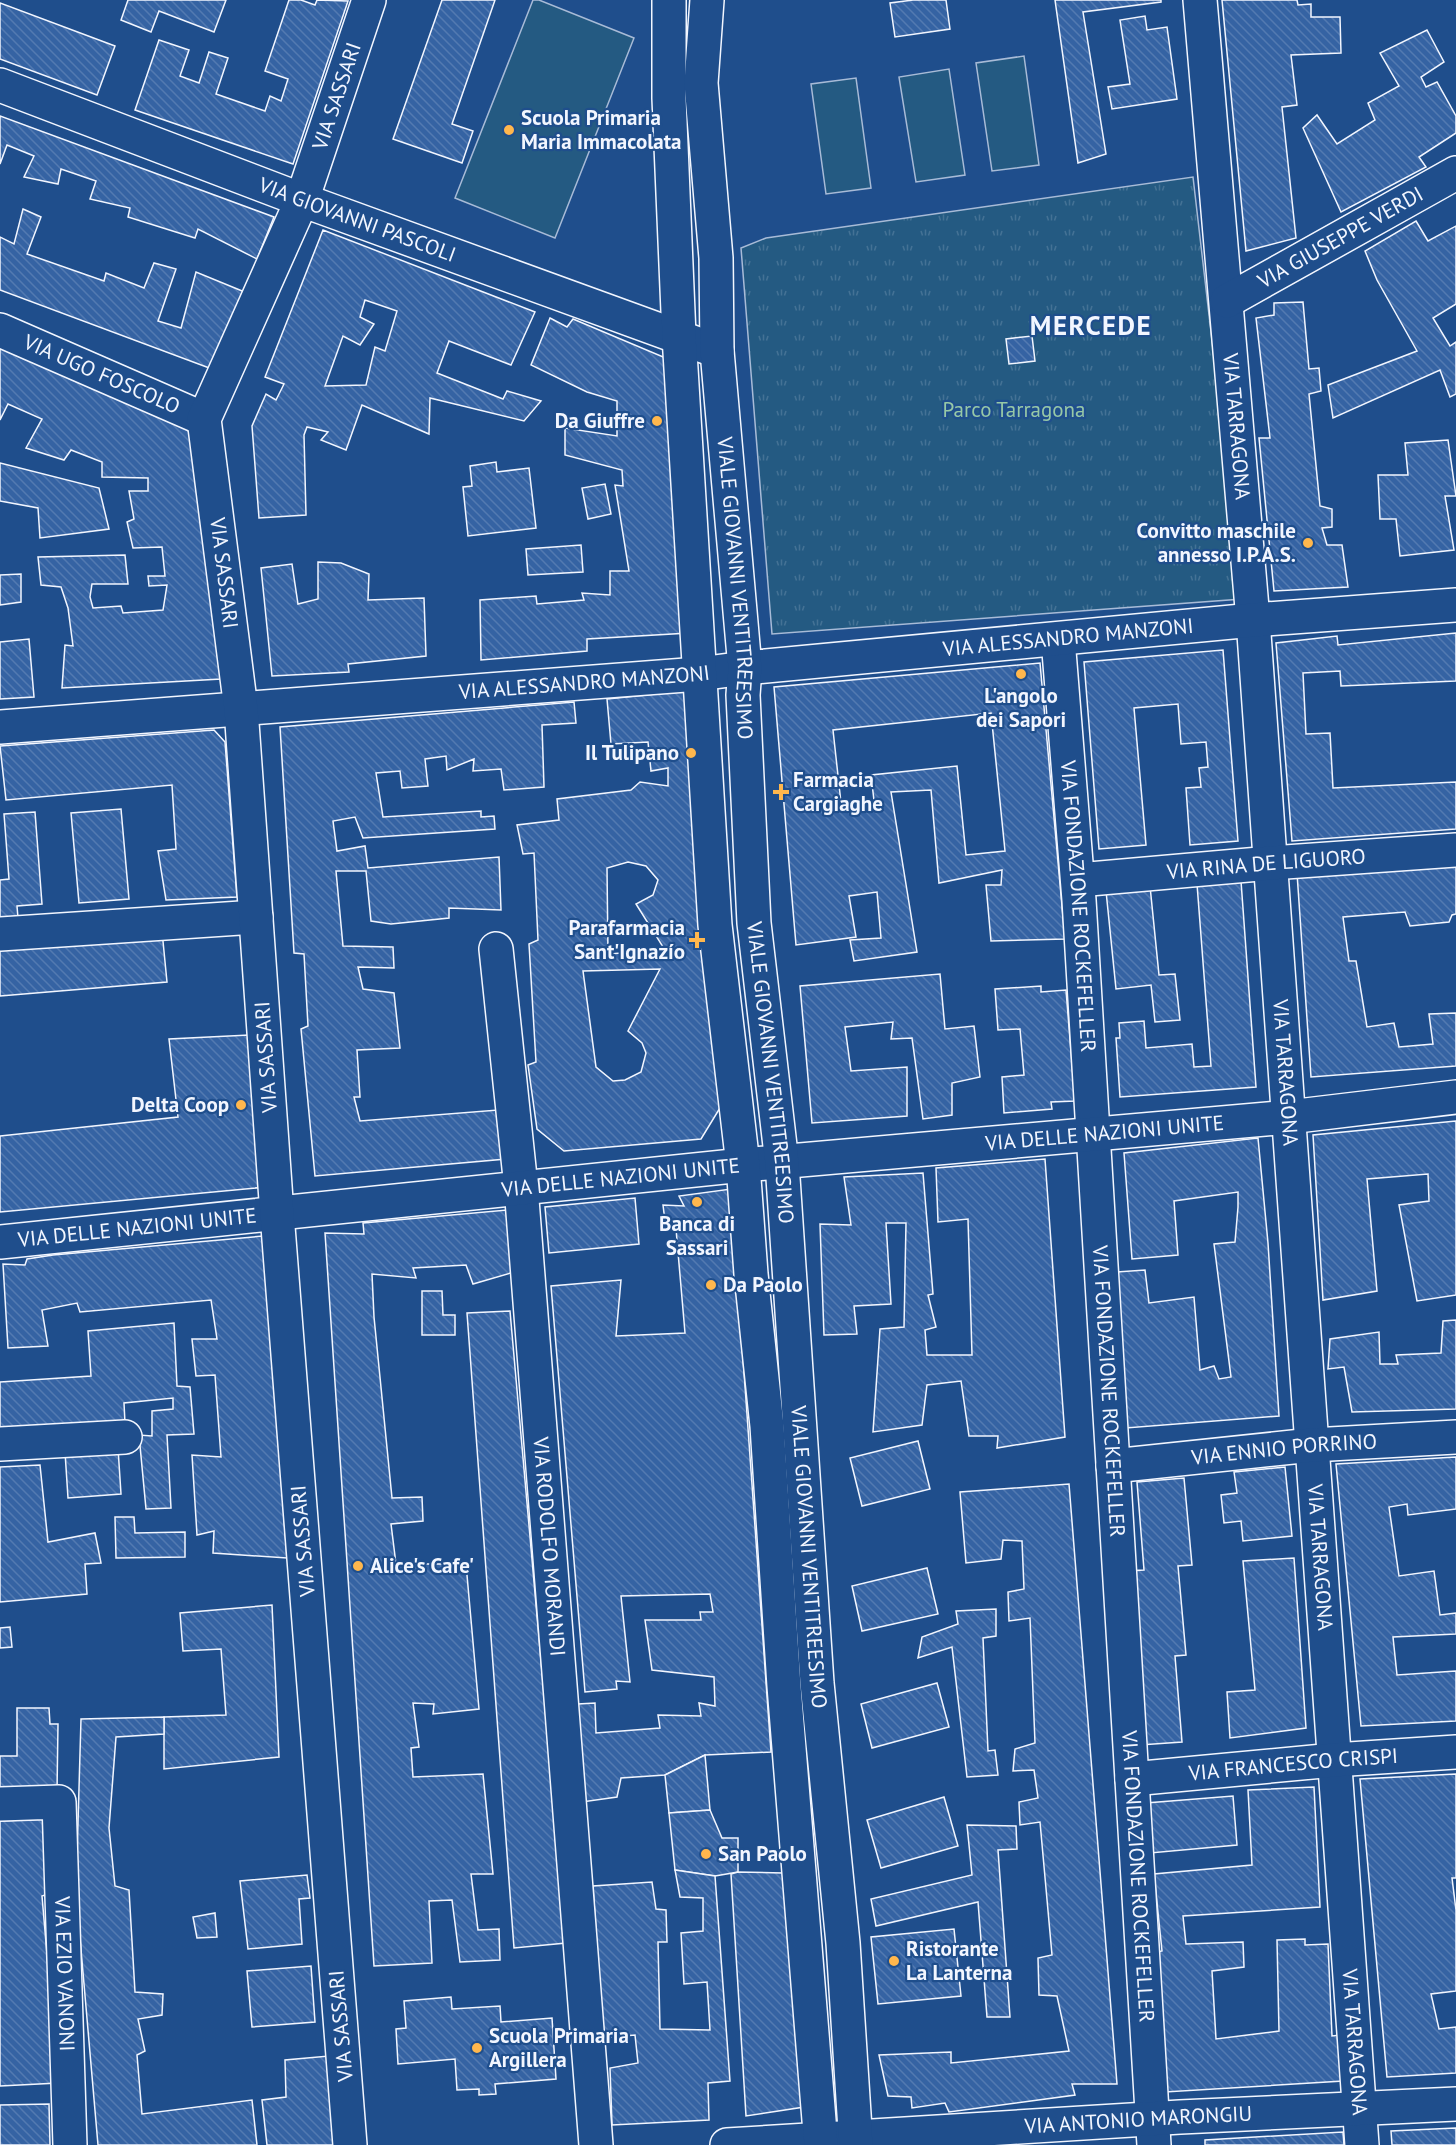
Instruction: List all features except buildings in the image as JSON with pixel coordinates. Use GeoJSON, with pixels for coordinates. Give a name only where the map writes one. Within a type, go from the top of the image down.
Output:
{"type":"FeatureCollection","features":[{"type":"Feature","properties":{"kind":"street","name":"VIA SASSARI"},"geometry":{"type":"LineString","coordinates":[[350,2145],[277,1214],[241,709],[204,419],[302,200],[369,0]]}},
{"type":"Feature","properties":{"kind":"street","name":"VIALE GIOVANNI VENTITREESIMO"},"geometry":{"type":"LineString","coordinates":[[669,0],[669,98],[679,336],[715,926],[743,1165],[751,1274],[767,1426],[784,1686],[821,2142]]}},
{"type":"Feature","properties":{"kind":"street","name":"VIALE GIOVANNI VENTITREESIMO"},"geometry":{"type":"LineString","coordinates":[[707,0],[701,83],[716,258],[717,351],[745,668],[743,695],[754,922],[782,1163],[817,1683],[843,1943],[856,2141]]}},
{"type":"Feature","properties":{"kind":"street","name":"VIA TARRAGONA"},"geometry":{"type":"LineString","coordinates":[[1200,0],[1253,620],[1362,2145]]}},
{"type":"Feature","properties":{"kind":"street","name":"VIA GIOVANNI PASCOLI"},"geometry":{"type":"LineString","coordinates":[[0,85],[302,200],[717,351]]}},
{"type":"Feature","properties":{"kind":"street","name":"VIA GIUSEPPE VERDI"},"geometry":{"type":"LineString","coordinates":[[1227,301],[1456,173]]}},
{"type":"Feature","properties":{"kind":"street","name":"VIA UGO FOSCOLO"},"geometry":{"type":"LineString","coordinates":[[0,330],[204,419]]}},
{"type":"Feature","properties":{"kind":"street","name":"VIA ALESSANDRO MANZONI"},"geometry":{"type":"LineString","coordinates":[[0,727],[699,674],[1253,620],[1456,605]]}},
{"type":"Feature","properties":{"kind":"street","name":"VIA FONDAZIONE ROCKEFELLER"},"geometry":{"type":"LineString","coordinates":[[1058,639],[1078,880],[1154,2132]]}},
{"type":"Feature","properties":{"kind":"street","name":"VIA RINA DE LIGUORO"},"geometry":{"type":"LineString","coordinates":[[1078,880],[1456,850]]}},
{"type":"Feature","properties":{"kind":"street"},"geometry":{"type":"LineString","coordinates":[[0,934],[256,917]]}},
{"type":"Feature","properties":{"kind":"street"},"geometry":{"type":"LineString","coordinates":[[715,926],[754,922]]}},
{"type":"Feature","properties":{"kind":"street","name":"VIA RODOLFO MORANDI"},"geometry":{"type":"LineString","coordinates":[[496,949],[521,1187],[596,2145]]}},
{"type":"Feature","properties":{"kind":"street","name":"VIA DELLE NAZIONI UNITE"},"geometry":{"type":"LineString","coordinates":[[0,1242],[743,1165],[1289,1117],[1456,1097]]}},
{"type":"Feature","properties":{"kind":"street"},"geometry":{"type":"LineString","coordinates":[[767,1426],[799,1424]]}},
{"type":"Feature","properties":{"kind":"street"},"geometry":{"type":"LineString","coordinates":[[0,1444],[125,1437]]}},
{"type":"Feature","properties":{"kind":"street","name":"VIA ENNIO PORRINO"},"geometry":{"type":"LineString","coordinates":[[1113,1467],[1312,1445],[1456,1437]]}},
{"type":"Feature","properties":{"kind":"street"},"geometry":{"type":"LineString","coordinates":[[784,1686],[817,1683]]}},
{"type":"Feature","properties":{"kind":"street","name":"VIA FRANCESCO CRISPI"},"geometry":{"type":"LineString","coordinates":[[1132,1779],[1334,1760],[1456,1752]]}},
{"type":"Feature","properties":{"kind":"street","name":"VIA EZIO VANONI"},"geometry":{"type":"LineString","coordinates":[[0,1804],[59,1802],[70,2145]]}},
{"type":"Feature","properties":{"kind":"street"},"geometry":{"type":"LineString","coordinates":[[805,1945],[843,1943]]}},
{"type":"Feature","properties":{"kind":"street","name":"VIA ANTONIO MARONGIU"},"geometry":{"type":"LineString","coordinates":[[727,2145],[1154,2132],[1359,2108],[1456,2104]]}},
{"type":"Feature","properties":{"kind":"green space"},"geometry":{"type":"Polygon","coordinates":[[[533,0],[539,0],[634,38],[555,238],[455,198],[533,0]]]}},
{"type":"Feature","properties":{"kind":"green space"},"geometry":{"type":"Polygon","coordinates":[[[1024,56],[1039,165],[992,171],[976,63],[1024,56]]]}},
{"type":"Feature","properties":{"kind":"green space"},"geometry":{"type":"Polygon","coordinates":[[[949,69],[965,175],[916,182],[899,77],[949,69]]]}},
{"type":"Feature","properties":{"kind":"green space"},"geometry":{"type":"Polygon","coordinates":[[[856,78],[871,188],[826,194],[811,84],[856,78]]]}},
{"type":"Feature","properties":{"kind":"green space","name":"Parco Tarragona"},"geometry":{"type":"Polygon","coordinates":[[[1193,177],[1242,599],[772,634],[741,248],[766,238],[1193,177]]]}},
{"type":"Feature","properties":{"kind":"place","name":"Scuola Primaria Maria Immacolata"},"geometry":{"type":"Point","coordinates":[509,130]}},
{"type":"Feature","properties":{"kind":"place","name":"Da Giuffre"},"geometry":{"type":"Point","coordinates":[657,421]}},
{"type":"Feature","properties":{"kind":"place","name":"Convitto maschile annesso I.P.A.S."},"geometry":{"type":"Point","coordinates":[1308,543]}},
{"type":"Feature","properties":{"kind":"place","name":"L'angolo dei Sapori"},"geometry":{"type":"Point","coordinates":[1021,674]}},
{"type":"Feature","properties":{"kind":"place","name":"Il Tulipano"},"geometry":{"type":"Point","coordinates":[691,753]}},
{"type":"Feature","properties":{"kind":"place","name":"Farmacia Cargiaghe"},"geometry":{"type":"Point","coordinates":[781,792]}},
{"type":"Feature","properties":{"kind":"place","name":"Parafarmacia Sant'Ignazío"},"geometry":{"type":"Point","coordinates":[697,940]}},
{"type":"Feature","properties":{"kind":"place","name":"Delta Coop"},"geometry":{"type":"Point","coordinates":[241,1105]}},
{"type":"Feature","properties":{"kind":"place","name":"Banca di Sassari"},"geometry":{"type":"Point","coordinates":[697,1202]}},
{"type":"Feature","properties":{"kind":"place","name":"Da Paolo"},"geometry":{"type":"Point","coordinates":[711,1285]}},
{"type":"Feature","properties":{"kind":"place","name":"Alice's Cafe'"},"geometry":{"type":"Point","coordinates":[358,1566]}},
{"type":"Feature","properties":{"kind":"place","name":"San Paolo"},"geometry":{"type":"Point","coordinates":[706,1854]}},
{"type":"Feature","properties":{"kind":"place","name":"Ristorante La Lanterna"},"geometry":{"type":"Point","coordinates":[894,1961]}},
{"type":"Feature","properties":{"kind":"place","name":"Scuola Primaria Argillera"},"geometry":{"type":"Point","coordinates":[477,2048]}},
{"type":"Feature","properties":{"kind":"district","name":"MERCEDE"},"geometry":{"type":"Point","coordinates":[1091,326]}}]}
